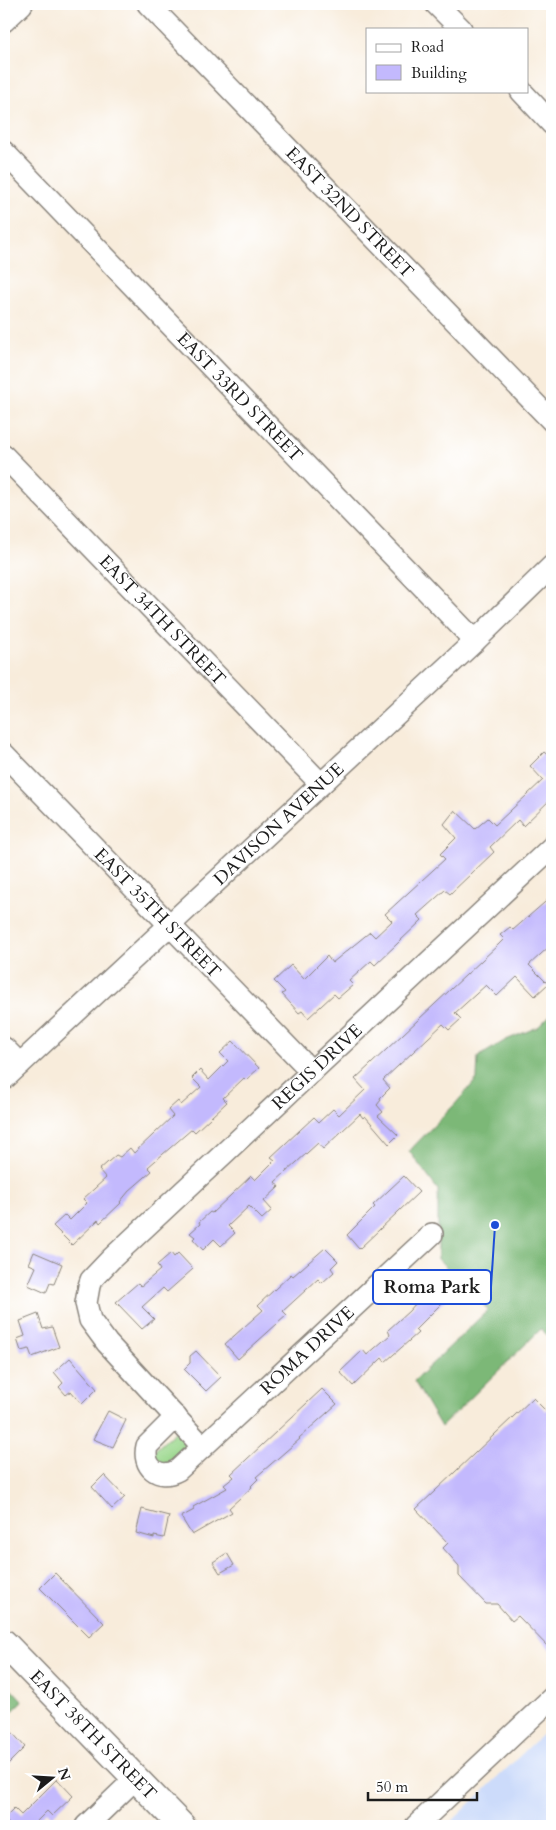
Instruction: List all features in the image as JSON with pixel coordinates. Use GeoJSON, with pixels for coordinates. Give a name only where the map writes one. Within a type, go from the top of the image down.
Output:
{"type":"FeatureCollection","features":[{"type":"Feature","properties":{"kind":"main road","name":"EAST 38TH STREET"},"geometry":{"type":"LineString","coordinates":[[4,1642],[182,1826]]}},
{"type":"Feature","properties":{"kind":"street"},"geometry":{"type":"LineString","coordinates":[[4,21],[22,4]]}},
{"type":"Feature","properties":{"kind":"street","name":"EAST 32ND STREET"},"geometry":{"type":"LineString","coordinates":[[148,4],[552,421]]}},
{"type":"Feature","properties":{"kind":"street"},"geometry":{"type":"LineString","coordinates":[[436,4],[460,28]]}},
{"type":"Feature","properties":{"kind":"street"},"geometry":{"type":"LineString","coordinates":[[522,92],[552,124]]}},
{"type":"Feature","properties":{"kind":"street","name":"EAST 33RD STREET"},"geometry":{"type":"LineString","coordinates":[[4,152],[476,641]]}},
{"type":"Feature","properties":{"kind":"street","name":"EAST 34TH STREET"},"geometry":{"type":"LineString","coordinates":[[4,456],[321,784]]}},
{"type":"Feature","properties":{"kind":"street","name":"DAVISON AVENUE"},"geometry":{"type":"LineString","coordinates":[[4,1079],[476,641],[552,566]]}},
{"type":"Feature","properties":{"kind":"street","name":"EAST 35TH STREET"},"geometry":{"type":"LineString","coordinates":[[4,754],[312,1072]]}},
{"type":"Feature","properties":{"kind":"street","name":"REGIS DRIVE"},"geometry":{"type":"LineString","coordinates":[[176,1417],[96,1331],[87,1312],[86,1303],[91,1280],[98,1271],[552,847]]}},
{"type":"Feature","properties":{"kind":"street"},"geometry":{"type":"LineString","coordinates":[[4,1048],[20,1064]]}},
{"type":"Feature","properties":{"kind":"street","name":"ROMA DRIVE"},"geometry":{"type":"LineString","coordinates":[[176,1417],[147,1446],[146,1460],[152,1470],[163,1474],[173,1473],[203,1447],[432,1234]]}},
{"type":"Feature","properties":{"kind":"street"},"geometry":{"type":"LineString","coordinates":[[176,1417],[203,1447]]}},
{"type":"Feature","properties":{"kind":"street"},"geometry":{"type":"LineString","coordinates":[[416,1826],[552,1698]]}},
{"type":"Feature","properties":{"kind":"street"},"geometry":{"type":"LineString","coordinates":[[86,1826],[136,1778]]}},
{"type":"Feature","properties":{"kind":"shaded area"},"geometry":{"type":"Polygon","coordinates":[[[552,1725],[552,1826],[447,1826],[552,1725]]]}},
{"type":"Feature","properties":{"kind":"green space"},"geometry":{"type":"Polygon","coordinates":[[[552,1013],[552,1340],[541,1329],[441,1427],[414,1381],[488,1310],[438,1259],[438,1190],[409,1151],[477,1079],[478,1057],[506,1040],[538,1027],[552,1013]]]}},
{"type":"Feature","properties":{"kind":"green space"},"geometry":{"type":"Polygon","coordinates":[[[176,1431],[189,1447],[167,1465],[157,1462],[154,1451],[176,1431]]]}},
{"type":"Feature","properties":{"kind":"green space"},"geometry":{"type":"Polygon","coordinates":[[[4,1681],[23,1701],[4,1719],[4,1681]]]}},
{"type":"Feature","properties":{"kind":"building"},"geometry":{"type":"Polygon","coordinates":[[[544,752],[552,759],[552,798],[523,826],[518,820],[490,847],[494,852],[450,894],[445,890],[417,915],[422,920],[375,965],[371,961],[349,981],[353,985],[338,998],[334,994],[308,1018],[302,1011],[299,1013],[282,994],[285,992],[274,981],[291,965],[304,979],[327,956],[332,963],[370,932],[375,937],[392,921],[385,914],[445,859],[440,854],[456,838],[444,824],[455,810],[475,829],[488,818],[495,825],[543,780],[530,766],[544,752]]]}},
{"type":"Feature","properties":{"kind":"building"},"geometry":{"type":"Polygon","coordinates":[[[552,896],[552,944],[529,965],[548,984],[535,996],[517,977],[497,996],[486,985],[455,1013],[461,1019],[449,1030],[443,1024],[383,1080],[390,1088],[380,1098],[381,1100],[377,1105],[383,1112],[378,1116],[398,1135],[389,1144],[365,1116],[363,1118],[360,1114],[323,1149],[318,1143],[275,1182],[279,1187],[264,1201],[272,1210],[262,1219],[249,1206],[228,1226],[235,1233],[221,1246],[214,1239],[203,1250],[193,1239],[195,1237],[190,1233],[200,1224],[199,1222],[210,1212],[212,1213],[251,1176],[255,1180],[275,1160],[271,1157],[314,1117],[319,1122],[333,1109],[339,1115],[365,1090],[355,1079],[498,945],[504,939],[500,935],[510,927],[513,930],[552,896]]]}},
{"type":"Feature","properties":{"kind":"building"},"geometry":{"type":"Polygon","coordinates":[[[233,1041],[259,1068],[246,1080],[244,1078],[223,1098],[227,1102],[195,1132],[192,1129],[148,1167],[152,1171],[129,1191],[121,1203],[100,1223],[98,1220],[72,1245],[53,1226],[65,1215],[70,1220],[87,1203],[83,1199],[106,1178],[99,1170],[116,1155],[120,1157],[130,1148],[134,1153],[173,1116],[168,1110],[178,1101],[181,1105],[201,1087],[192,1078],[200,1070],[209,1080],[228,1061],[220,1053],[233,1041]]]}},
{"type":"Feature","properties":{"kind":"building"},"geometry":{"type":"Polygon","coordinates":[[[404,1176],[419,1192],[359,1249],[347,1235],[375,1207],[373,1205],[404,1176]]]}},
{"type":"Feature","properties":{"kind":"building"},"geometry":{"type":"Polygon","coordinates":[[[325,1248],[338,1261],[331,1268],[334,1272],[322,1283],[318,1279],[283,1311],[287,1315],[238,1359],[225,1344],[263,1310],[258,1305],[291,1274],[293,1276],[325,1248]]]}},
{"type":"Feature","properties":{"kind":"building"},"geometry":{"type":"Polygon","coordinates":[[[34,1252],[62,1264],[54,1284],[50,1283],[46,1293],[28,1285],[36,1267],[29,1264],[34,1252]]]}},
{"type":"Feature","properties":{"kind":"building"},"geometry":{"type":"Polygon","coordinates":[[[171,1253],[174,1257],[178,1253],[193,1269],[167,1292],[163,1288],[142,1307],[154,1319],[142,1329],[116,1302],[138,1283],[141,1286],[160,1270],[157,1265],[171,1253]]]}},
{"type":"Feature","properties":{"kind":"building"},"geometry":{"type":"Polygon","coordinates":[[[437,1282],[450,1295],[415,1330],[418,1333],[385,1362],[382,1358],[353,1386],[340,1372],[363,1350],[367,1355],[390,1335],[388,1330],[417,1302],[414,1300],[428,1286],[430,1289],[437,1282]]]}},
{"type":"Feature","properties":{"kind":"building"},"geometry":{"type":"Polygon","coordinates":[[[38,1314],[43,1329],[52,1327],[59,1347],[32,1357],[29,1349],[21,1351],[17,1339],[25,1336],[20,1321],[38,1314]]]}},
{"type":"Feature","properties":{"kind":"building"},"geometry":{"type":"Polygon","coordinates":[[[196,1351],[221,1377],[206,1391],[184,1369],[190,1363],[190,1356],[196,1351]]]}},
{"type":"Feature","properties":{"kind":"building"},"geometry":{"type":"Polygon","coordinates":[[[70,1358],[97,1389],[82,1404],[71,1391],[66,1395],[59,1387],[63,1383],[54,1372],[70,1358]]]}},
{"type":"Feature","properties":{"kind":"building"},"geometry":{"type":"Polygon","coordinates":[[[322,1389],[337,1404],[256,1477],[258,1479],[252,1487],[229,1508],[232,1512],[192,1535],[181,1517],[194,1510],[193,1507],[227,1488],[224,1485],[234,1477],[231,1474],[322,1389]]]}},
{"type":"Feature","properties":{"kind":"building"},"geometry":{"type":"Polygon","coordinates":[[[533,1398],[546,1411],[552,1405],[552,1651],[518,1616],[512,1621],[497,1604],[486,1604],[459,1576],[459,1566],[443,1548],[448,1543],[416,1509],[533,1398]]]}},
{"type":"Feature","properties":{"kind":"building"},"geometry":{"type":"Polygon","coordinates":[[[108,1411],[126,1420],[113,1447],[93,1439],[108,1411]]]}},
{"type":"Feature","properties":{"kind":"building"},"geometry":{"type":"Polygon","coordinates":[[[104,1475],[125,1497],[112,1509],[92,1487],[104,1475]]]}},
{"type":"Feature","properties":{"kind":"building"},"geometry":{"type":"Polygon","coordinates":[[[142,1509],[169,1516],[164,1538],[154,1536],[154,1538],[136,1533],[142,1509]]]}},
{"type":"Feature","properties":{"kind":"building"},"geometry":{"type":"Polygon","coordinates":[[[227,1553],[234,1565],[220,1573],[213,1562],[227,1553]]]}},
{"type":"Feature","properties":{"kind":"building"},"geometry":{"type":"Polygon","coordinates":[[[55,1573],[104,1623],[89,1637],[40,1588],[55,1573]]]}},
{"type":"Feature","properties":{"kind":"building"},"geometry":{"type":"Polygon","coordinates":[[[4,1723],[25,1747],[4,1768],[4,1723]]]}},
{"type":"Feature","properties":{"kind":"building"},"geometry":{"type":"Polygon","coordinates":[[[57,1779],[73,1796],[52,1816],[47,1811],[32,1826],[10,1826],[4,1818],[14,1808],[21,1815],[57,1779]]]}},
{"type":"Feature","properties":{"kind":"place","name":"Roma Park"},"geometry":{"type":"Point","coordinates":[495,1225]}}]}
